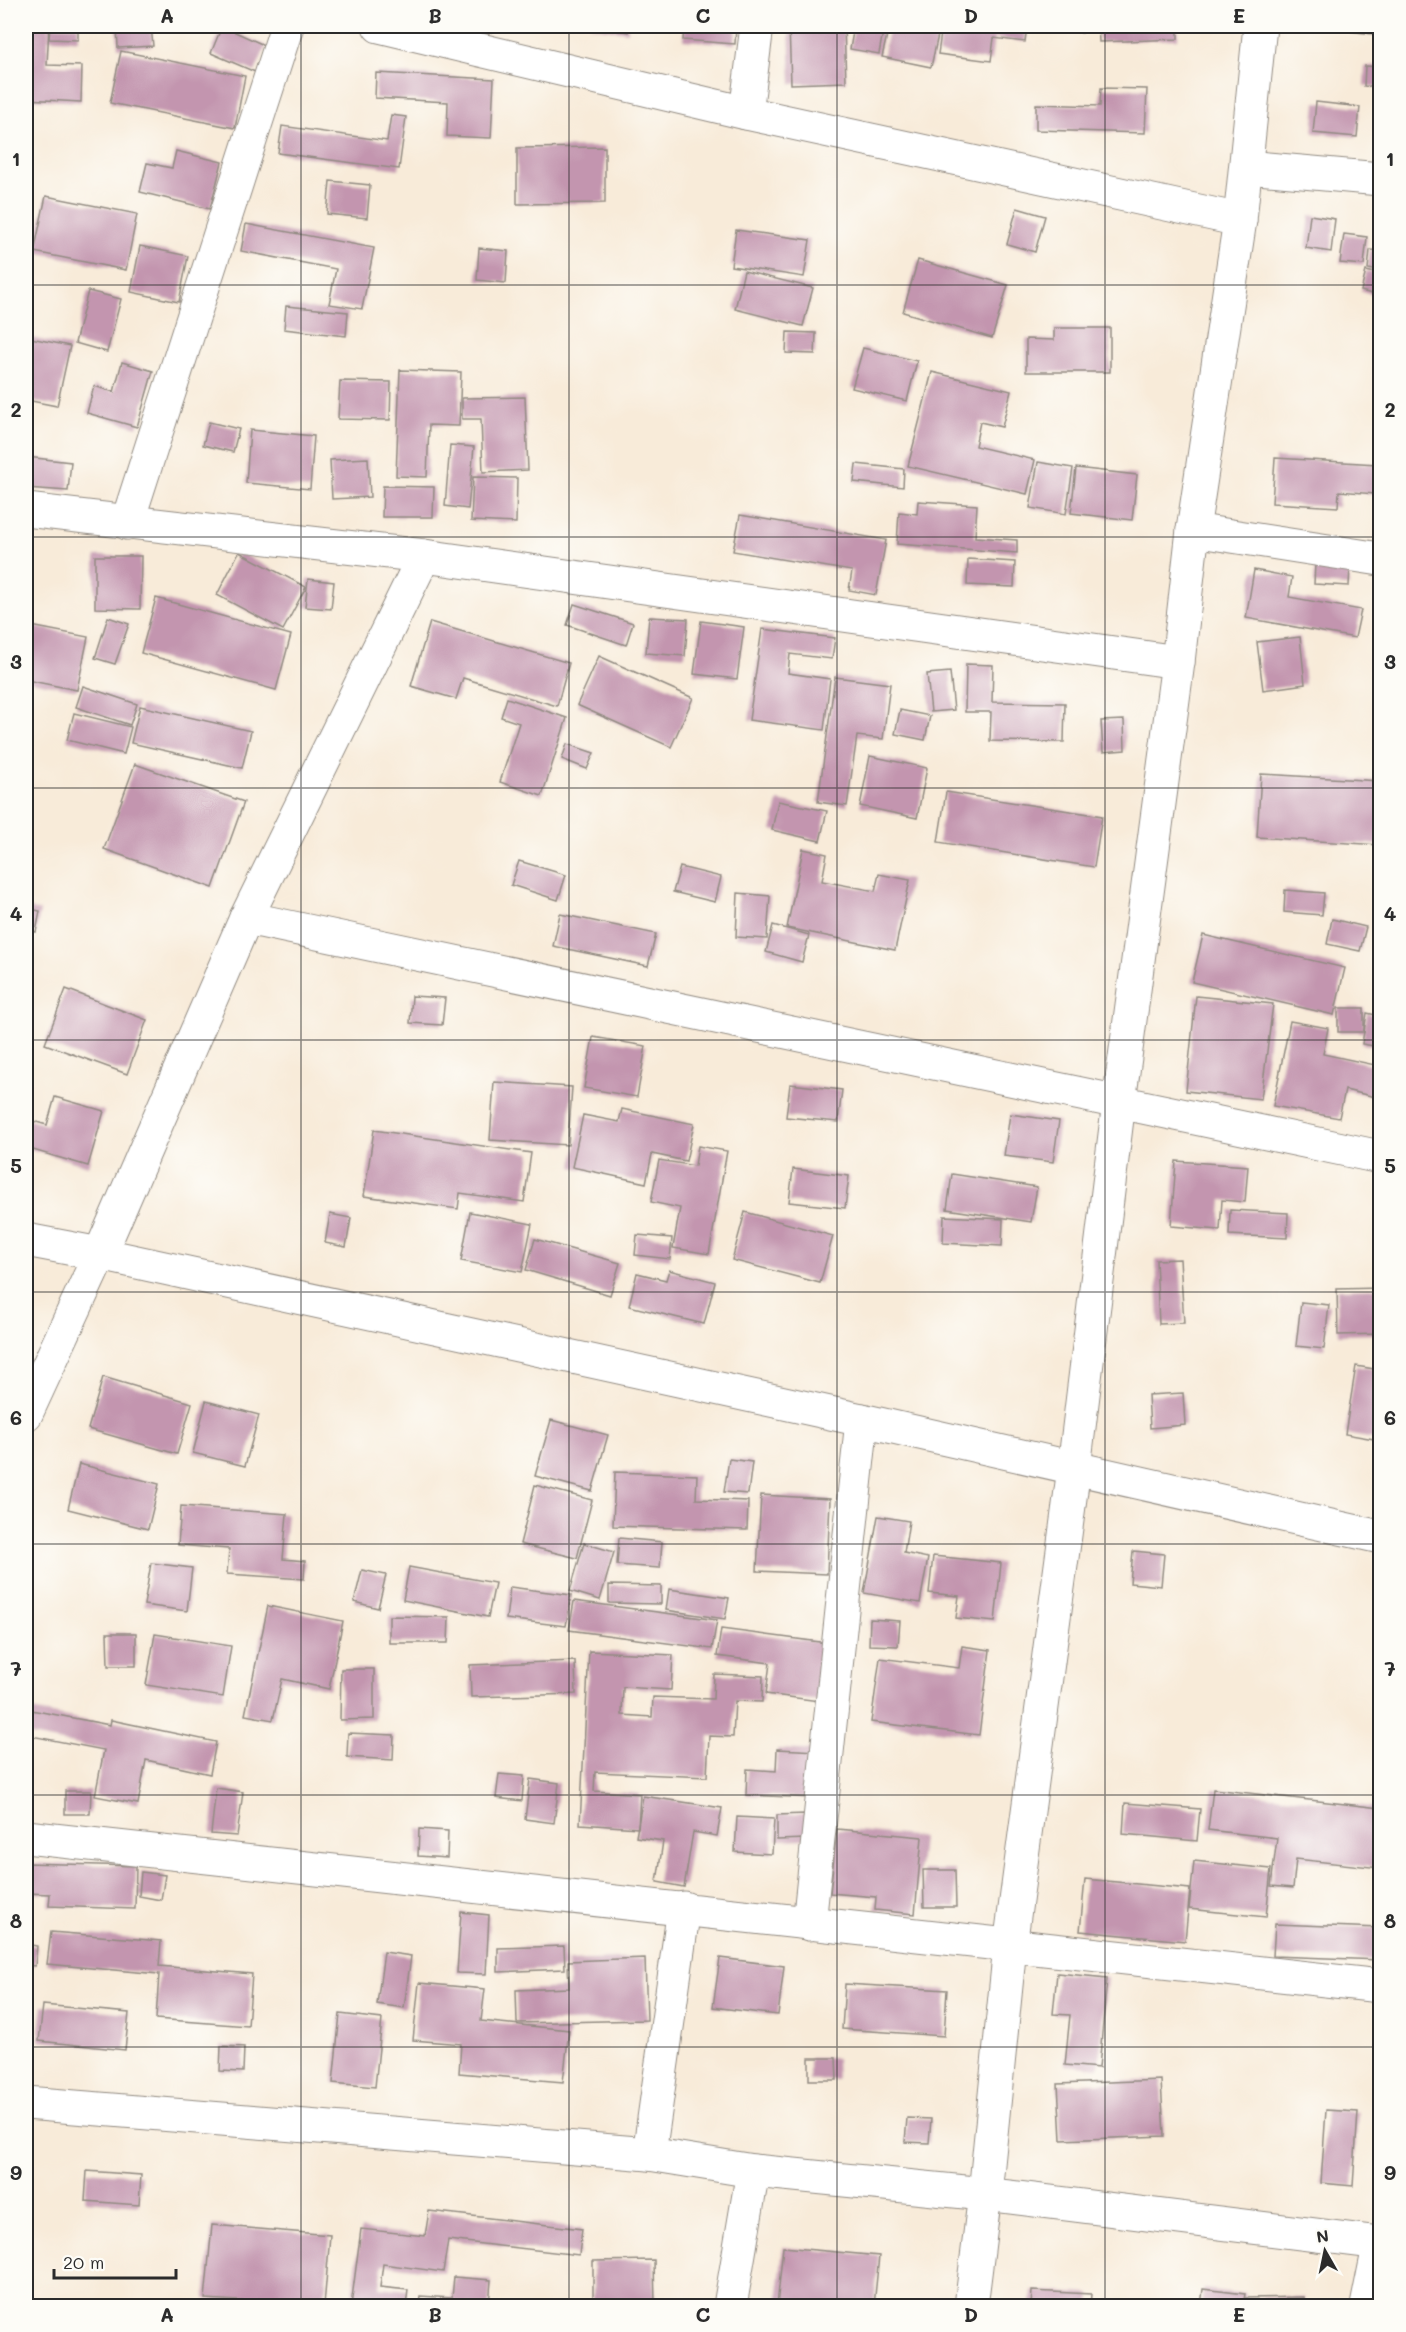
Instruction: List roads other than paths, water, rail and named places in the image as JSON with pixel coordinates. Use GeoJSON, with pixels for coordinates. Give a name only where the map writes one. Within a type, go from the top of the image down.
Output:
{"type":"FeatureCollection","features":[{"type":"Feature","properties":{"kind":"street"},"geometry":{"type":"LineString","coordinates":[[127,523],[286,26]]}},
{"type":"Feature","properties":{"kind":"street"},"geometry":{"type":"LineString","coordinates":[[379,26],[746,113],[1240,220]]}},
{"type":"Feature","properties":{"kind":"street"},"geometry":{"type":"LineString","coordinates":[[746,113],[757,26]]}},
{"type":"Feature","properties":{"kind":"street"},"geometry":{"type":"LineString","coordinates":[[971,2307],[1010,1946],[1074,1468],[1193,530],[1240,220],[1260,26]]}},
{"type":"Feature","properties":{"kind":"street"},"geometry":{"type":"LineString","coordinates":[[1246,167],[1380,178]]}},
{"type":"Feature","properties":{"kind":"street"},"geometry":{"type":"LineString","coordinates":[[26,510],[424,556],[1178,662]]}},
{"type":"Feature","properties":{"kind":"street"},"geometry":{"type":"LineString","coordinates":[[1193,530],[1380,559]]}},
{"type":"Feature","properties":{"kind":"street"},"geometry":{"type":"LineString","coordinates":[[26,1414],[100,1254],[246,918],[424,556]]}},
{"type":"Feature","properties":{"kind":"street"},"geometry":{"type":"LineString","coordinates":[[246,918],[1380,1157]]}},
{"type":"Feature","properties":{"kind":"street"},"geometry":{"type":"LineString","coordinates":[[26,1240],[100,1254],[862,1420],[1380,1537]]}},
{"type":"Feature","properties":{"kind":"street"},"geometry":{"type":"LineString","coordinates":[[809,1924],[862,1420]]}},
{"type":"Feature","properties":{"kind":"street"},"geometry":{"type":"LineString","coordinates":[[26,1837],[1380,1986]]}},
{"type":"Feature","properties":{"kind":"street"},"geometry":{"type":"LineString","coordinates":[[649,2154],[684,1908]]}},
{"type":"Feature","properties":{"kind":"street"},"geometry":{"type":"LineString","coordinates":[[26,2103],[649,2154],[753,2171],[985,2194],[1380,2243],[1367,2307]]}},
{"type":"Feature","properties":{"kind":"street"},"geometry":{"type":"LineString","coordinates":[[730,2307],[753,2171]]}}]}
